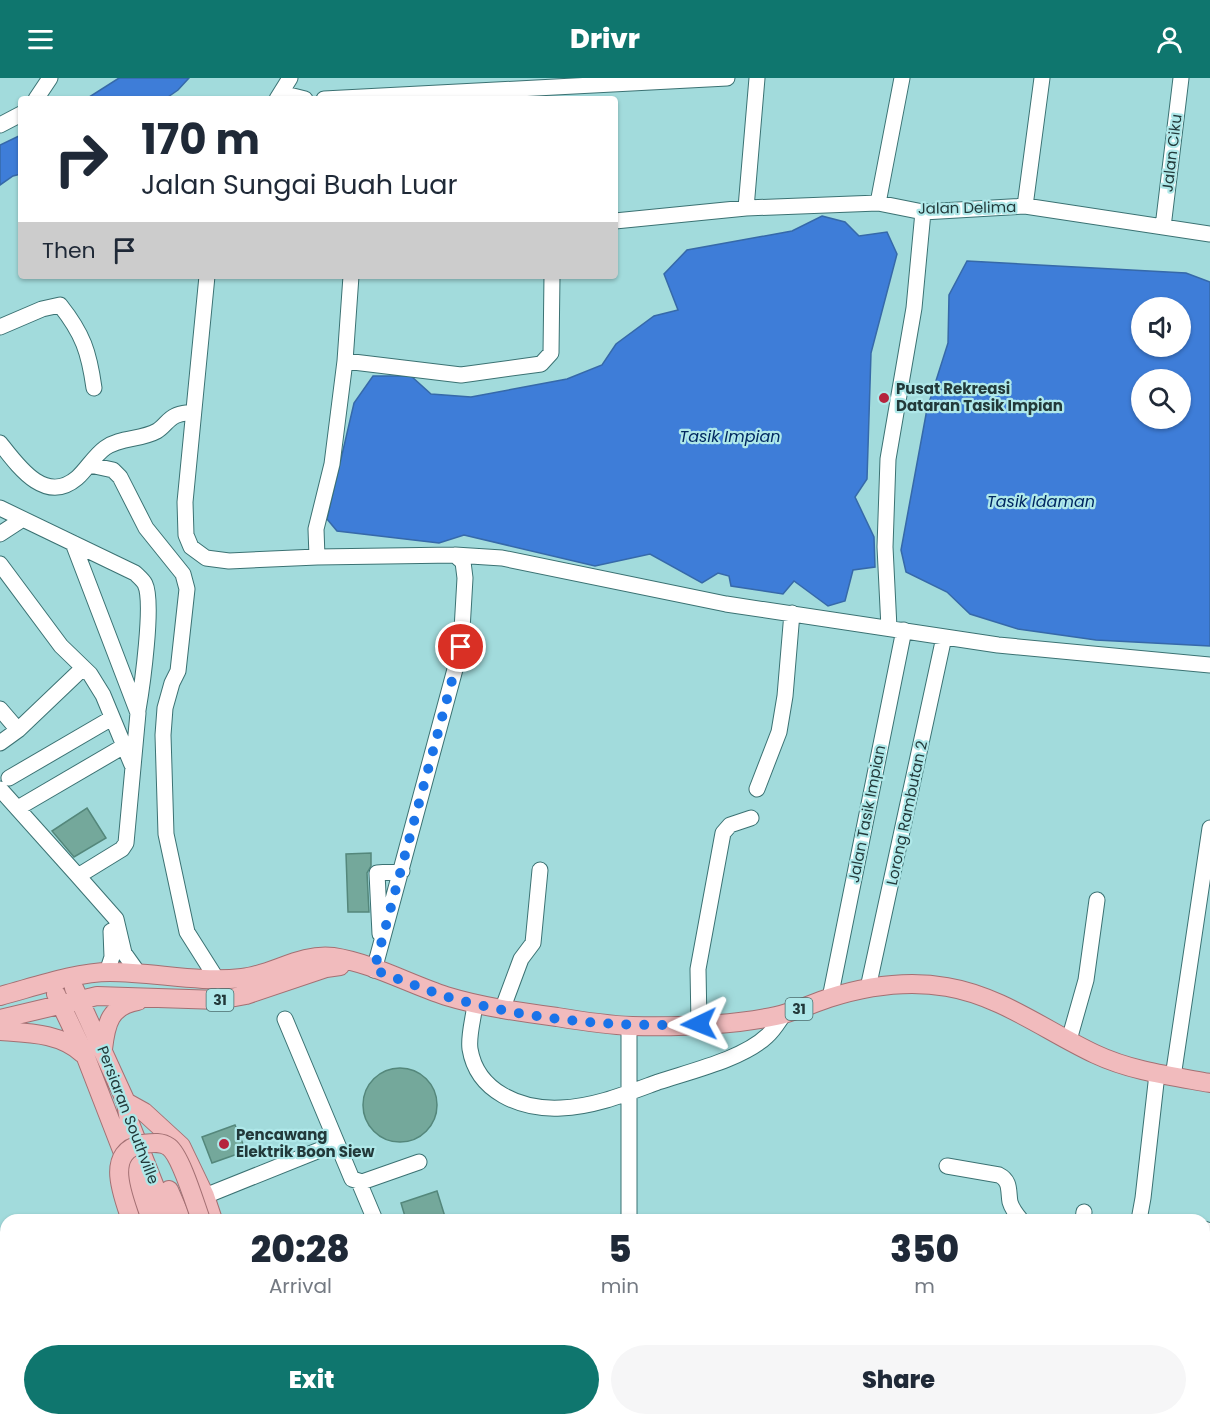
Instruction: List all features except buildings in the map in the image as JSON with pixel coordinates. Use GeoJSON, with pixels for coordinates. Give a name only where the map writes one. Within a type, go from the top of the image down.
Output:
{"type":"FeatureCollection","features":[{"type":"Feature","properties":{"kind":"main road","name":"31"},"geometry":{"type":"LineString","coordinates":[[0,996],[70,978],[107,972],[218,981],[248,977],[306,959],[331,957],[476,1004],[502,1010],[629,1026],[719,1024],[784,1014],[868,988],[906,983],[948,987],[982,996],[1106,1059],[1128,1067],[1210,1083]]}},
{"type":"Feature","properties":{"kind":"main road","name":"31"},"geometry":{"type":"LineString","coordinates":[[0,1018],[60,1003],[109,995],[219,1000],[246,995],[326,968],[356,964]]}},
{"type":"Feature","properties":{"kind":"main road","name":"Persiaran Southville"},"geometry":{"type":"LineString","coordinates":[[70,978],[126,1102],[129,1121],[166,1214]]}},
{"type":"Feature","properties":{"kind":"main road","name":"Persiaran Southville"},"geometry":{"type":"LineString","coordinates":[[51,983],[85,1055],[146,1214]]}},
{"type":"Feature","properties":{"kind":"main road"},"geometry":{"type":"LineString","coordinates":[[103,1049],[105,1032],[117,1008],[130,1002],[155,998]]}},
{"type":"Feature","properties":{"kind":"main road"},"geometry":{"type":"LineString","coordinates":[[0,1031],[43,1035],[58,1039],[76,1047],[85,1055]]}},
{"type":"Feature","properties":{"kind":"main road"},"geometry":{"type":"LineString","coordinates":[[126,1102],[144,1112],[181,1146],[211,1214]]}},
{"type":"Feature","properties":{"kind":"main road"},"geometry":{"type":"LineString","coordinates":[[126,1102],[137,1118],[179,1214]]}},
{"type":"Feature","properties":{"kind":"main road"},"geometry":{"type":"LineString","coordinates":[[129,1214],[121,1189],[119,1171],[122,1158],[136,1146],[156,1142],[170,1147],[185,1174],[199,1214]]}},
{"type":"Feature","properties":{"kind":"street"},"geometry":{"type":"LineString","coordinates":[[38,96],[50,78]]}},
{"type":"Feature","properties":{"kind":"street"},"geometry":{"type":"LineString","coordinates":[[279,96],[290,78]]}},
{"type":"Feature","properties":{"kind":"street"},"geometry":{"type":"LineString","coordinates":[[382,96],[727,78]]}},
{"type":"Feature","properties":{"kind":"street"},"geometry":{"type":"LineString","coordinates":[[746,208],[757,78]]}},
{"type":"Feature","properties":{"kind":"street"},"geometry":{"type":"LineString","coordinates":[[878,203],[902,78]]}},
{"type":"Feature","properties":{"kind":"street"},"geometry":{"type":"LineString","coordinates":[[1025,207],[1042,78]]}},
{"type":"Feature","properties":{"kind":"street","name":"Jalan Ciku"},"geometry":{"type":"LineString","coordinates":[[1163,227],[1181,78]]}},
{"type":"Feature","properties":{"kind":"street"},"geometry":{"type":"LineString","coordinates":[[0,126],[18,116]]}},
{"type":"Feature","properties":{"kind":"street","name":"Jalan Delima"},"geometry":{"type":"LineString","coordinates":[[618,222],[746,208],[878,203],[923,212],[1025,207],[1210,234]]}},
{"type":"Feature","properties":{"kind":"street","name":"Jalan Tasik Impian"},"geometry":{"type":"LineString","coordinates":[[830,998],[897,629],[885,547],[888,459],[914,308],[923,212]]}},
{"type":"Feature","properties":{"kind":"street"},"geometry":{"type":"LineString","coordinates":[[207,279],[185,502],[186,535],[191,547],[206,558],[229,561],[455,555],[502,558],[726,604],[944,637],[998,645],[1210,665]]}},
{"type":"Feature","properties":{"kind":"street"},"geometry":{"type":"LineString","coordinates":[[316,557],[316,529],[332,464],[345,362],[351,279]]}},
{"type":"Feature","properties":{"kind":"street"},"geometry":{"type":"LineString","coordinates":[[345,362],[461,375],[542,364],[551,353],[552,279]]}},
{"type":"Feature","properties":{"kind":"street"},"geometry":{"type":"LineString","coordinates":[[0,327],[42,309],[60,305],[77,326],[90,361],[94,388]]}},
{"type":"Feature","properties":{"kind":"street"},"geometry":{"type":"LineString","coordinates":[[0,443],[26,474],[52,487],[65,487],[90,465],[104,448],[157,431],[175,416],[193,412]]}},
{"type":"Feature","properties":{"kind":"street"},"geometry":{"type":"LineString","coordinates":[[90,465],[113,470],[120,477],[146,528],[183,574],[186,581],[178,671],[165,708],[163,735],[166,834],[187,932],[218,981]]}},
{"type":"Feature","properties":{"kind":"street"},"geometry":{"type":"LineString","coordinates":[[0,508],[135,573],[144,584],[148,598],[143,680],[126,843],[122,849],[78,876]]}},
{"type":"Feature","properties":{"kind":"street"},"geometry":{"type":"LineString","coordinates":[[0,534],[23,519]]}},
{"type":"Feature","properties":{"kind":"street"},"geometry":{"type":"LineString","coordinates":[[74,543],[138,713]]}},
{"type":"Feature","properties":{"kind":"street"},"geometry":{"type":"LineString","coordinates":[[374,970],[461,647],[465,578],[463,562],[455,555]]}},
{"type":"Feature","properties":{"kind":"street"},"geometry":{"type":"LineString","coordinates":[[0,564],[61,646],[90,675],[103,695],[133,768]]}},
{"type":"Feature","properties":{"kind":"street"},"geometry":{"type":"LineString","coordinates":[[757,789],[779,732],[785,696],[792,613]]}},
{"type":"Feature","properties":{"kind":"street","name":"Lorong Rambutan 2"},"geometry":{"type":"LineString","coordinates":[[868,988],[944,637]]}},
{"type":"Feature","properties":{"kind":"street"},"geometry":{"type":"LineString","coordinates":[[0,743],[18,730],[83,668]]}},
{"type":"Feature","properties":{"kind":"street"},"geometry":{"type":"LineString","coordinates":[[0,710],[18,730]]}},
{"type":"Feature","properties":{"kind":"street"},"geometry":{"type":"LineString","coordinates":[[112,718],[5,783],[78,876],[112,913],[116,919],[124,953],[139,974]]}},
{"type":"Feature","properties":{"kind":"street"},"geometry":{"type":"LineString","coordinates":[[23,805],[124,746]]}},
{"type":"Feature","properties":{"kind":"street"},"geometry":{"type":"LineString","coordinates":[[699,1024],[698,969],[723,833],[730,825],[751,818]]}},
{"type":"Feature","properties":{"kind":"street"},"geometry":{"type":"LineString","coordinates":[[1140,1214],[1210,828]]}},
{"type":"Feature","properties":{"kind":"street"},"geometry":{"type":"LineString","coordinates":[[502,1010],[521,959],[533,943],[540,870]]}},
{"type":"Feature","properties":{"kind":"street"},"geometry":{"type":"LineString","coordinates":[[380,949],[377,873],[402,871]]}},
{"type":"Feature","properties":{"kind":"street"},"geometry":{"type":"LineString","coordinates":[[1069,1040],[1086,980],[1097,900]]}},
{"type":"Feature","properties":{"kind":"street"},"geometry":{"type":"LineString","coordinates":[[107,972],[112,957],[112,913]]}},
{"type":"Feature","properties":{"kind":"street"},"geometry":{"type":"LineString","coordinates":[[476,1004],[470,1047],[474,1064],[487,1085],[505,1098],[523,1104],[561,1108],[594,1103],[628,1093],[746,1052],[768,1035],[784,1014]]}},
{"type":"Feature","properties":{"kind":"street"},"geometry":{"type":"LineString","coordinates":[[285,1019],[350,1176],[359,1182],[372,1214]]}},
{"type":"Feature","properties":{"kind":"street"},"geometry":{"type":"LineString","coordinates":[[629,1026],[629,1214]]}},
{"type":"Feature","properties":{"kind":"street"},"geometry":{"type":"LineString","coordinates":[[205,1196],[337,1143]]}},
{"type":"Feature","properties":{"kind":"street"},"geometry":{"type":"LineString","coordinates":[[359,1182],[419,1162]]}},
{"type":"Feature","properties":{"kind":"street"},"geometry":{"type":"LineString","coordinates":[[947,1166],[1005,1178],[1010,1203],[1017,1214]]}},
{"type":"Feature","properties":{"kind":"water"},"geometry":{"type":"Polygon","coordinates":[[[119,78],[189,78],[169,96],[91,96],[119,78]]]}},
{"type":"Feature","properties":{"kind":"water"},"geometry":{"type":"Polygon","coordinates":[[[18,136],[18,175],[0,185],[0,145],[18,136]]]}},
{"type":"Feature","properties":{"kind":"water","name":"Tasik Impian"},"geometry":{"type":"Polygon","coordinates":[[[822,216],[845,222],[859,236],[887,232],[897,254],[871,353],[867,479],[855,497],[874,537],[875,567],[853,570],[845,601],[828,606],[794,581],[783,594],[731,586],[729,576],[718,573],[702,583],[650,554],[595,566],[464,535],[439,543],[337,531],[327,519],[354,403],[373,376],[411,376],[431,394],[471,397],[567,379],[602,365],[616,344],[654,316],[678,310],[664,274],[687,250],[792,231],[822,216]]]}},
{"type":"Feature","properties":{"kind":"water","name":"Tasik Idaman"},"geometry":{"type":"Polygon","coordinates":[[[967,261],[1186,273],[1210,282],[1210,646],[1096,640],[1018,629],[970,614],[947,592],[906,572],[901,550],[927,409],[948,343],[949,295],[967,261]]]}},
{"type":"Feature","properties":{"kind":"place","name":"Pusat Rekreasi Dataran Tasik Impian"},"geometry":{"type":"Point","coordinates":[884,398]}},
{"type":"Feature","properties":{"kind":"place","name":"Pencawang Elektrik Boon Siew"},"geometry":{"type":"Point","coordinates":[224,1144]}},
{"type":"Feature","properties":{"kind":"route"},"geometry":{"type":"LineString","coordinates":[[461,647],[374,970],[446,996],[502,1010],[629,1026],[699,1024]]}}]}
